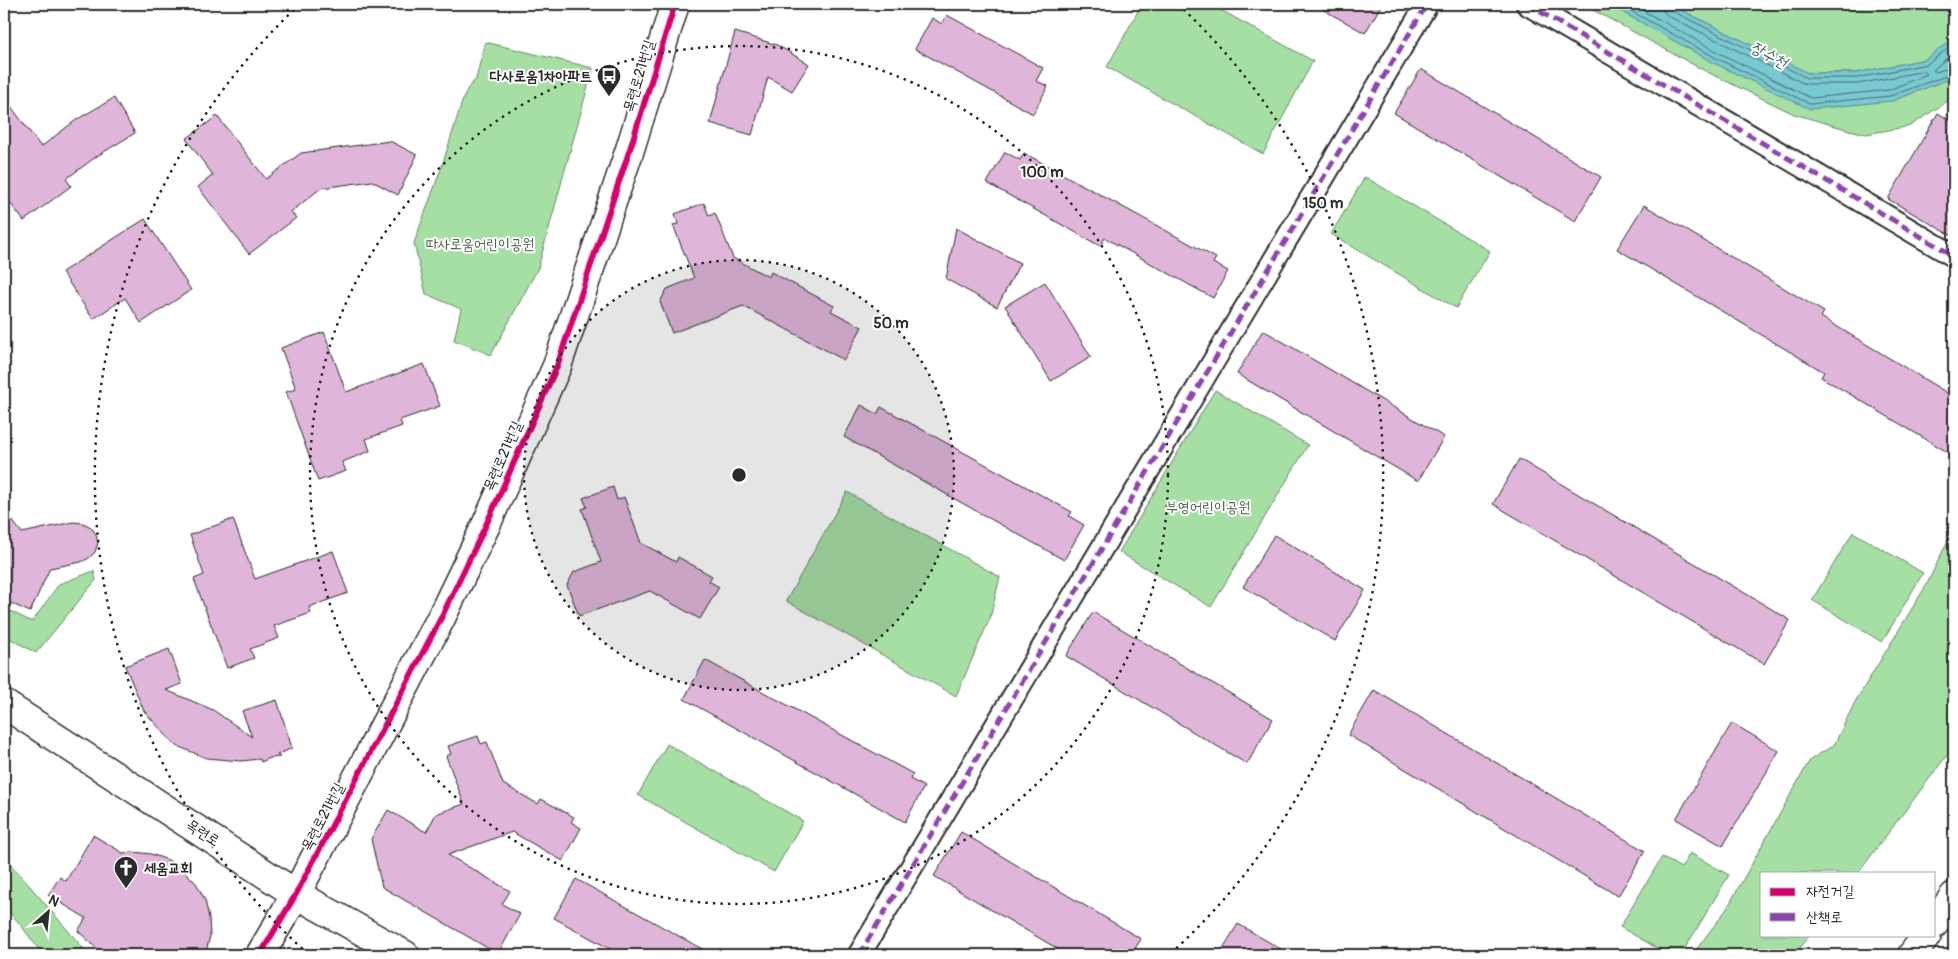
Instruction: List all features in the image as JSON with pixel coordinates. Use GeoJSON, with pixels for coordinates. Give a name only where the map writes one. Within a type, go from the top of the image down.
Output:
{"type":"FeatureCollection","features":[{"type":"Feature","properties":{"kind":"street","name":"목련로21번길"},"geometry":{"type":"LineString","coordinates":[[260,955],[296,894],[445,610],[486,525],[557,366],[630,149],[675,4]]}},
{"type":"Feature","properties":{"kind":"street"},"geometry":{"type":"LineString","coordinates":[[859,955],[1427,4]]}},
{"type":"Feature","properties":{"kind":"street"},"geometry":{"type":"LineString","coordinates":[[1526,4],[1954,256]]}},
{"type":"Feature","properties":{"kind":"street","name":"목련로"},"geometry":{"type":"LineString","coordinates":[[4,704],[296,894],[405,955]]}},
{"type":"Feature","properties":{"kind":"street"},"geometry":{"type":"LineString","coordinates":[[1936,921],[1954,896]]}},
{"type":"Feature","properties":{"kind":"street"},"geometry":{"type":"LineString","coordinates":[[1912,955],[1925,936]]}},
{"type":"Feature","properties":{"kind":"green space"},"geometry":{"type":"Polygon","coordinates":[[[1142,4],[1210,4],[1313,61],[1263,154],[1107,67],[1142,4]]]}},
{"type":"Feature","properties":{"kind":"green space"},"geometry":{"type":"Polygon","coordinates":[[[1582,4],[1608,4],[1716,64],[1892,101],[1954,77],[1954,97],[1910,126],[1867,134],[1849,130],[1794,114],[1705,71],[1582,4]]]}},
{"type":"Feature","properties":{"kind":"green space"},"geometry":{"type":"Polygon","coordinates":[[[1669,4],[1954,4],[1954,38],[1926,59],[1856,73],[1808,73],[1669,4]]]}},
{"type":"Feature","properties":{"kind":"green space","name":"따사로움어린이공원"},"geometry":{"type":"Polygon","coordinates":[[[485,42],[593,68],[538,268],[491,355],[454,340],[461,309],[426,294],[414,243],[442,166],[462,102],[468,88],[476,79],[485,42]]]}},
{"type":"Feature","properties":{"kind":"green space"},"geometry":{"type":"Polygon","coordinates":[[[1365,177],[1490,251],[1456,308],[1331,234],[1365,177]]]}},
{"type":"Feature","properties":{"kind":"green space","name":"부영어린이공원"},"geometry":{"type":"Polygon","coordinates":[[[1215,390],[1308,445],[1211,607],[1119,552],[1215,390]]]}},
{"type":"Feature","properties":{"kind":"green space"},"geometry":{"type":"Polygon","coordinates":[[[847,492],[1000,577],[990,618],[956,696],[786,601],[847,492]]]}},
{"type":"Feature","properties":{"kind":"green space"},"geometry":{"type":"Polygon","coordinates":[[[1853,532],[1923,573],[1882,642],[1812,600],[1853,532]]]}},
{"type":"Feature","properties":{"kind":"green space"},"geometry":{"type":"Polygon","coordinates":[[[1954,536],[1954,746],[1859,872],[1760,872],[1760,936],[1809,936],[1795,955],[1692,955],[1726,910],[1810,760],[1834,745],[1855,702],[1927,584],[1948,540],[1954,536]]]}},
{"type":"Feature","properties":{"kind":"green space"},"geometry":{"type":"Polygon","coordinates":[[[94,571],[96,580],[36,653],[4,635],[4,608],[32,622],[59,584],[94,571]]]}},
{"type":"Feature","properties":{"kind":"green space"},"geometry":{"type":"Polygon","coordinates":[[[667,744],[803,821],[774,872],[638,795],[667,744]]]}},
{"type":"Feature","properties":{"kind":"green space"},"geometry":{"type":"Polygon","coordinates":[[[1690,853],[1729,875],[1681,955],[1669,955],[1620,927],[1662,857],[1681,868],[1690,853]]]}},
{"type":"Feature","properties":{"kind":"green space"},"geometry":{"type":"Polygon","coordinates":[[[4,856],[89,955],[43,955],[4,906],[4,856]]]}},
{"type":"Feature","properties":{"kind":"water","name":"장수천"},"geometry":{"type":"Polygon","coordinates":[[[1608,4],[1669,4],[1808,73],[1856,73],[1926,59],[1954,38],[1954,77],[1892,101],[1810,109],[1716,64],[1608,4]]]}},
{"type":"Feature","properties":{"kind":"building"},"geometry":{"type":"Polygon","coordinates":[[[1313,4],[1382,4],[1365,33],[1313,4]]]}},
{"type":"Feature","properties":{"kind":"building"},"geometry":{"type":"Polygon","coordinates":[[[947,15],[1043,68],[1036,81],[1048,86],[1033,114],[915,49],[932,18],[942,24],[947,15]]]}},
{"type":"Feature","properties":{"kind":"building"},"geometry":{"type":"Polygon","coordinates":[[[735,32],[777,45],[809,64],[792,91],[768,77],[752,135],[710,123],[735,32]]]}},
{"type":"Feature","properties":{"kind":"building"},"geometry":{"type":"Polygon","coordinates":[[[1421,69],[1601,177],[1575,221],[1394,113],[1421,69]]]}},
{"type":"Feature","properties":{"kind":"building"},"geometry":{"type":"Polygon","coordinates":[[[4,97],[41,147],[76,120],[114,98],[135,133],[97,156],[66,179],[71,186],[24,221],[4,195],[4,97]]]}},
{"type":"Feature","properties":{"kind":"building"},"geometry":{"type":"Polygon","coordinates":[[[1938,113],[1954,123],[1954,237],[1888,199],[1938,113]]]}},
{"type":"Feature","properties":{"kind":"building"},"geometry":{"type":"Polygon","coordinates":[[[217,116],[266,179],[301,153],[390,141],[417,155],[398,195],[372,181],[321,188],[291,212],[296,218],[249,254],[198,187],[213,175],[186,139],[217,116]]]}},
{"type":"Feature","properties":{"kind":"building"},"geometry":{"type":"Polygon","coordinates":[[[1005,152],[1020,160],[1024,153],[1216,258],[1213,263],[1228,271],[1213,298],[1105,238],[1100,246],[987,183],[1005,152]]]}},
{"type":"Feature","properties":{"kind":"building"},"geometry":{"type":"Polygon","coordinates":[[[704,203],[709,216],[715,213],[733,258],[769,277],[771,272],[834,306],[831,311],[862,327],[844,360],[743,306],[672,333],[660,302],[667,289],[694,278],[673,225],[678,224],[675,214],[704,203]]]}},
{"type":"Feature","properties":{"kind":"building"},"geometry":{"type":"Polygon","coordinates":[[[1644,205],[1824,312],[1821,317],[1954,397],[1954,456],[1821,377],[1824,372],[1617,249],[1644,205]]]}},
{"type":"Feature","properties":{"kind":"building"},"geometry":{"type":"Polygon","coordinates":[[[145,219],[191,290],[141,323],[125,298],[93,319],[62,272],[145,219]]]}},
{"type":"Feature","properties":{"kind":"building"},"geometry":{"type":"Polygon","coordinates":[[[956,228],[1020,263],[997,307],[946,279],[956,228]]]}},
{"type":"Feature","properties":{"kind":"building"},"geometry":{"type":"Polygon","coordinates":[[[1045,282],[1091,357],[1051,381],[1005,306],[1045,282]]]}},
{"type":"Feature","properties":{"kind":"building"},"geometry":{"type":"Polygon","coordinates":[[[1263,330],[1444,437],[1418,481],[1237,374],[1263,330]]]}},
{"type":"Feature","properties":{"kind":"building"},"geometry":{"type":"Polygon","coordinates":[[[324,332],[346,392],[424,364],[440,406],[400,420],[402,426],[366,439],[370,451],[342,462],[346,471],[318,481],[286,392],[296,389],[281,348],[324,332]]]}},
{"type":"Feature","properties":{"kind":"building"},"geometry":{"type":"Polygon","coordinates":[[[861,405],[877,414],[881,407],[1072,512],[1069,516],[1084,525],[1064,560],[844,437],[861,405]]]}},
{"type":"Feature","properties":{"kind":"building"},"geometry":{"type":"Polygon","coordinates":[[[1519,459],[1790,620],[1764,664],[1493,504],[1519,459]]]}},
{"type":"Feature","properties":{"kind":"building"},"geometry":{"type":"Polygon","coordinates":[[[613,487],[617,500],[624,497],[641,543],[676,562],[678,557],[712,576],[709,581],[719,587],[700,619],[650,591],[579,616],[567,585],[574,572],[601,562],[582,509],[587,507],[583,498],[613,487]]]}},
{"type":"Feature","properties":{"kind":"building"},"geometry":{"type":"Polygon","coordinates":[[[4,510],[22,533],[73,522],[83,523],[91,527],[96,534],[98,543],[95,552],[89,558],[81,562],[50,568],[30,612],[4,600],[4,510]]]}},
{"type":"Feature","properties":{"kind":"building"},"geometry":{"type":"Polygon","coordinates":[[[233,519],[255,579],[333,551],[348,593],[309,607],[311,613],[274,626],[279,638],[250,649],[254,658],[227,668],[194,579],[204,575],[190,535],[233,519]]]}},
{"type":"Feature","properties":{"kind":"building"},"geometry":{"type":"Polygon","coordinates":[[[1274,535],[1365,590],[1335,641],[1243,587],[1274,535]]]}},
{"type":"Feature","properties":{"kind":"building"},"geometry":{"type":"Polygon","coordinates":[[[1093,612],[1273,719],[1247,764],[1066,656],[1093,612]]]}},
{"type":"Feature","properties":{"kind":"building"},"geometry":{"type":"Polygon","coordinates":[[[169,649],[182,684],[166,690],[213,710],[252,737],[242,711],[277,700],[292,748],[277,755],[280,757],[270,758],[261,762],[260,759],[241,761],[206,758],[175,745],[144,711],[125,666],[169,649]]]}},
{"type":"Feature","properties":{"kind":"building"},"geometry":{"type":"Polygon","coordinates":[[[705,660],[913,774],[910,779],[924,787],[905,822],[684,699],[705,660]]]}},
{"type":"Feature","properties":{"kind":"building"},"geometry":{"type":"Polygon","coordinates":[[[1374,690],[1645,851],[1618,896],[1348,735],[1374,690]]]}},
{"type":"Feature","properties":{"kind":"building"},"geometry":{"type":"Polygon","coordinates":[[[1732,723],[1779,751],[1723,846],[1676,819],[1732,723]]]}},
{"type":"Feature","properties":{"kind":"building"},"geometry":{"type":"Polygon","coordinates":[[[478,736],[481,744],[487,742],[503,784],[538,804],[541,799],[574,817],[571,822],[581,828],[563,861],[512,832],[448,855],[510,891],[502,904],[520,914],[498,954],[382,887],[371,839],[388,810],[426,832],[436,814],[464,804],[446,756],[451,754],[448,746],[478,736]]]}},
{"type":"Feature","properties":{"kind":"building"},"geometry":{"type":"Polygon","coordinates":[[[961,832],[1141,939],[1131,955],[1068,955],[934,876],[961,832]]]}},
{"type":"Feature","properties":{"kind":"building","name":"세움교회"},"geometry":{"type":"Polygon","coordinates":[[[93,835],[123,853],[151,854],[168,860],[183,870],[196,883],[205,900],[209,918],[210,936],[205,955],[104,955],[78,931],[86,918],[48,895],[60,877],[66,881],[93,835]]]}},
{"type":"Feature","properties":{"kind":"building"},"geometry":{"type":"Polygon","coordinates":[[[576,879],[713,955],[621,955],[554,918],[576,879]]]}},
{"type":"Feature","properties":{"kind":"building"},"geometry":{"type":"Polygon","coordinates":[[[1238,924],[1291,955],[1219,955],[1238,924]]]}},
{"type":"Feature","properties":{"kind":"marked path"},"geometry":{"type":"LineString","coordinates":[[859,955],[1427,4]]}},
{"type":"Feature","properties":{"kind":"marked path"},"geometry":{"type":"LineString","coordinates":[[1527,4],[1954,256]]}},
{"type":"Feature","properties":{"kind":"cycle path"},"geometry":{"type":"LineString","coordinates":[[260,955],[296,894],[441,618],[486,525],[557,366],[630,149],[675,4]]}},
{"type":"Feature","properties":{"kind":"place","name":"다사로움1차아파트"},"geometry":{"type":"Point","coordinates":[609,97]}},
{"type":"Feature","properties":{"kind":"place","name":"세움교회"},"geometry":{"type":"Point","coordinates":[126,889]}}]}
